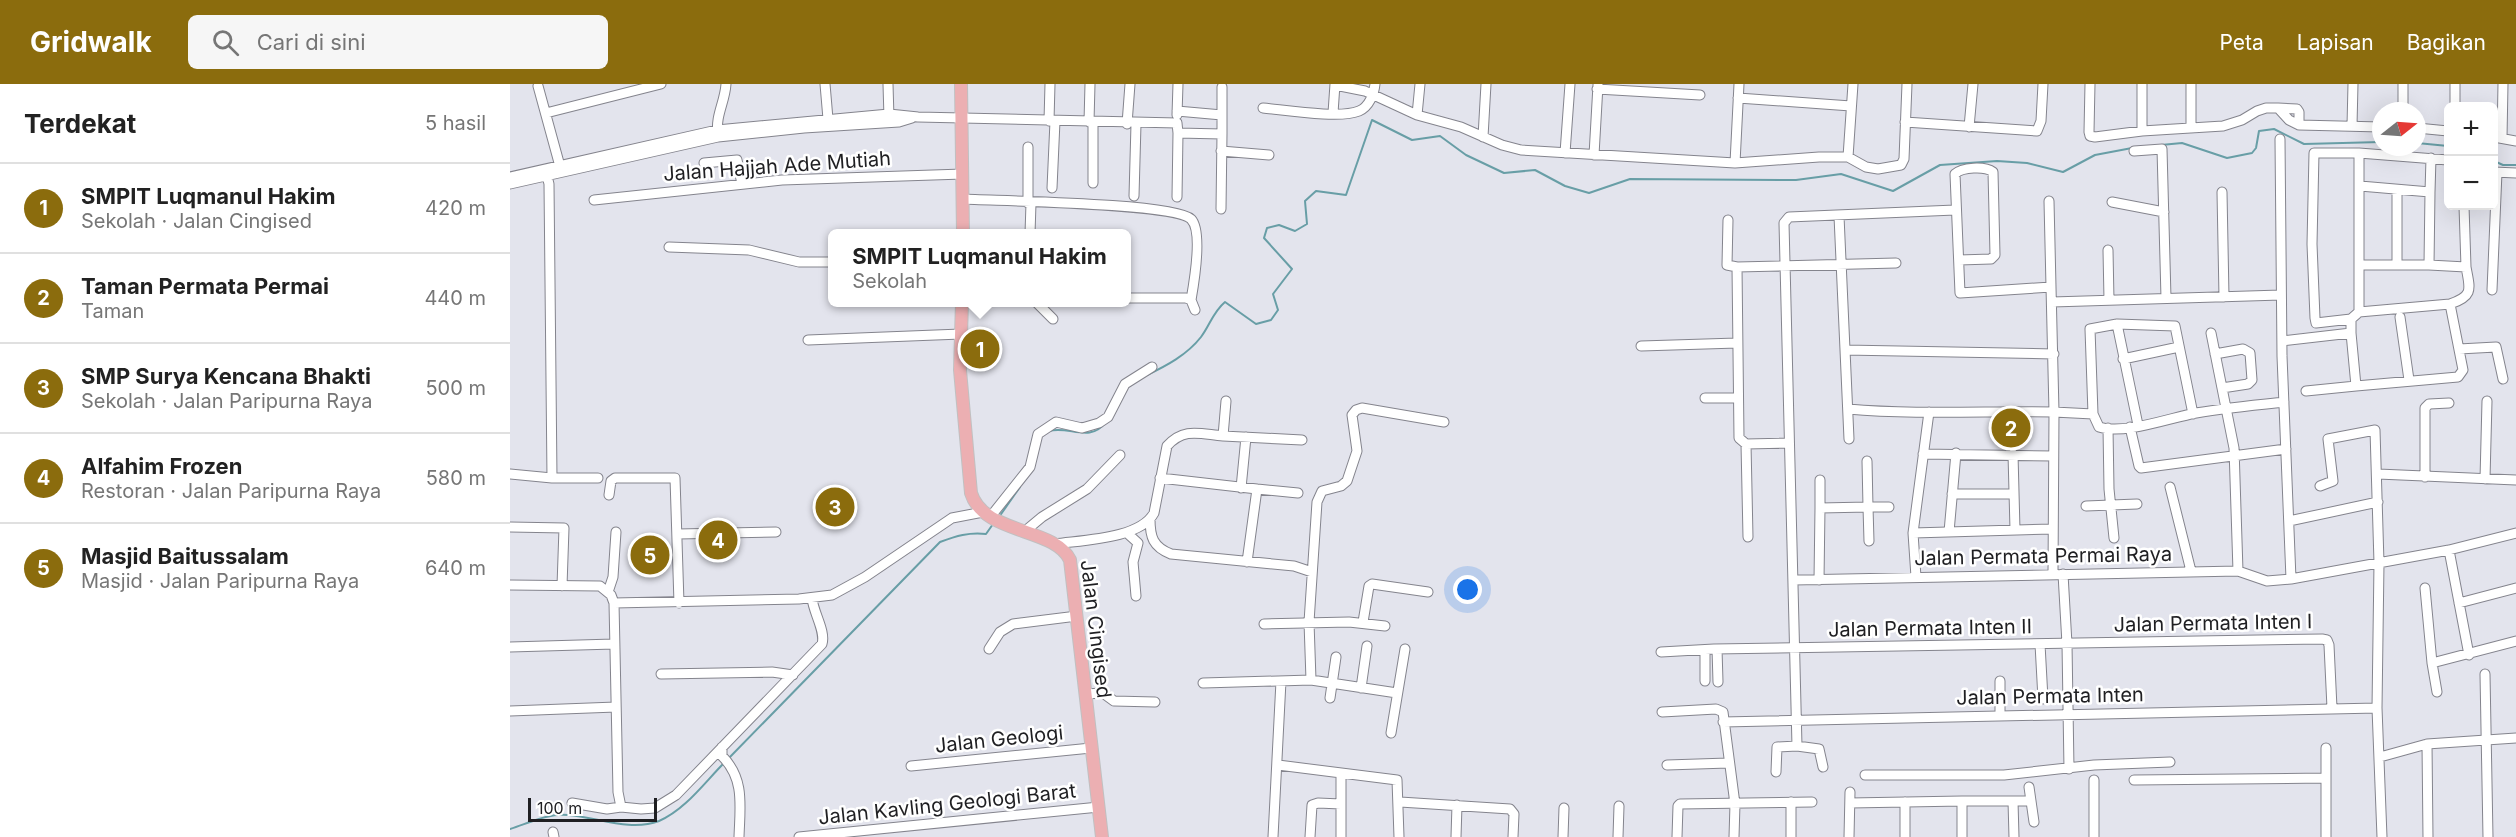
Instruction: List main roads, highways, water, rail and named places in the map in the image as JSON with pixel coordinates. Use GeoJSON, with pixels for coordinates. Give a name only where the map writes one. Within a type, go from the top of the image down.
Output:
{"type":"FeatureCollection","features":[{"type":"Feature","properties":{"kind":"main road"},"geometry":{"type":"LineString","coordinates":[[961,84],[963,229]]}},
{"type":"Feature","properties":{"kind":"main road","name":"Jalan Cingised"},"geometry":{"type":"LineString","coordinates":[[962,307],[960,370],[968,474],[974,501],[991,516],[1055,544],[1065,552],[1070,560],[1102,837]]}},
{"type":"Feature","properties":{"kind":"waterway"},"geometry":{"type":"LineString","coordinates":[[1147,375],[1183,355],[1201,337],[1217,310],[1225,302],[1256,324],[1271,320],[1278,310],[1273,294],[1292,269],[1264,238],[1267,228],[1279,225],[1295,231],[1307,224],[1305,201],[1316,191],[1346,195],[1372,120],[1412,140],[1440,136],[1466,155],[1504,173],[1535,170],[1565,186],[1589,193],[1630,179],[1796,180],[1841,174],[1893,191],[1940,165],[1997,161],[2027,163],[2063,172],[2095,155],[2132,148]]}},
{"type":"Feature","properties":{"kind":"waterway"},"geometry":{"type":"LineString","coordinates":[[2161,145],[2182,143],[2227,158],[2252,153],[2256,148],[2259,131],[2274,129],[2304,144],[2372,142]]}},
{"type":"Feature","properties":{"kind":"waterway"},"geometry":{"type":"LineString","coordinates":[[2426,144],[2444,146]]}},
{"type":"Feature","properties":{"kind":"waterway"},"geometry":{"type":"LineString","coordinates":[[2498,163],[2516,165]]}},
{"type":"Feature","properties":{"kind":"waterway"},"geometry":{"type":"LineString","coordinates":[[1049,431],[1064,430],[1086,433],[1099,429],[1105,423]]}},
{"type":"Feature","properties":{"kind":"waterway"},"geometry":{"type":"LineString","coordinates":[[999,517],[1020,487]]}},
{"type":"Feature","properties":{"kind":"waterway"},"geometry":{"type":"LineString","coordinates":[[728,759],[940,542],[963,535],[986,534],[993,524]]}},
{"type":"Feature","properties":{"kind":"waterway"},"geometry":{"type":"LineString","coordinates":[[510,829],[539,819],[561,815],[637,825],[659,821],[686,803],[724,763]]}},
{"type":"Feature","properties":{"kind":"place","name":"SMPIT Luqmanul Hakim"},"geometry":{"type":"Point","coordinates":[980,349]}},
{"type":"Feature","properties":{"kind":"place","name":"Taman Permata Permai"},"geometry":{"type":"Point","coordinates":[2011,428]}},
{"type":"Feature","properties":{"kind":"place","name":"SMP Surya Kencana Bhakti"},"geometry":{"type":"Point","coordinates":[835,507]}},
{"type":"Feature","properties":{"kind":"place","name":"Alfahim Frozen"},"geometry":{"type":"Point","coordinates":[718,540]}},
{"type":"Feature","properties":{"kind":"place","name":"Masjid Baitussalam"},"geometry":{"type":"Point","coordinates":[650,555]}}]}
